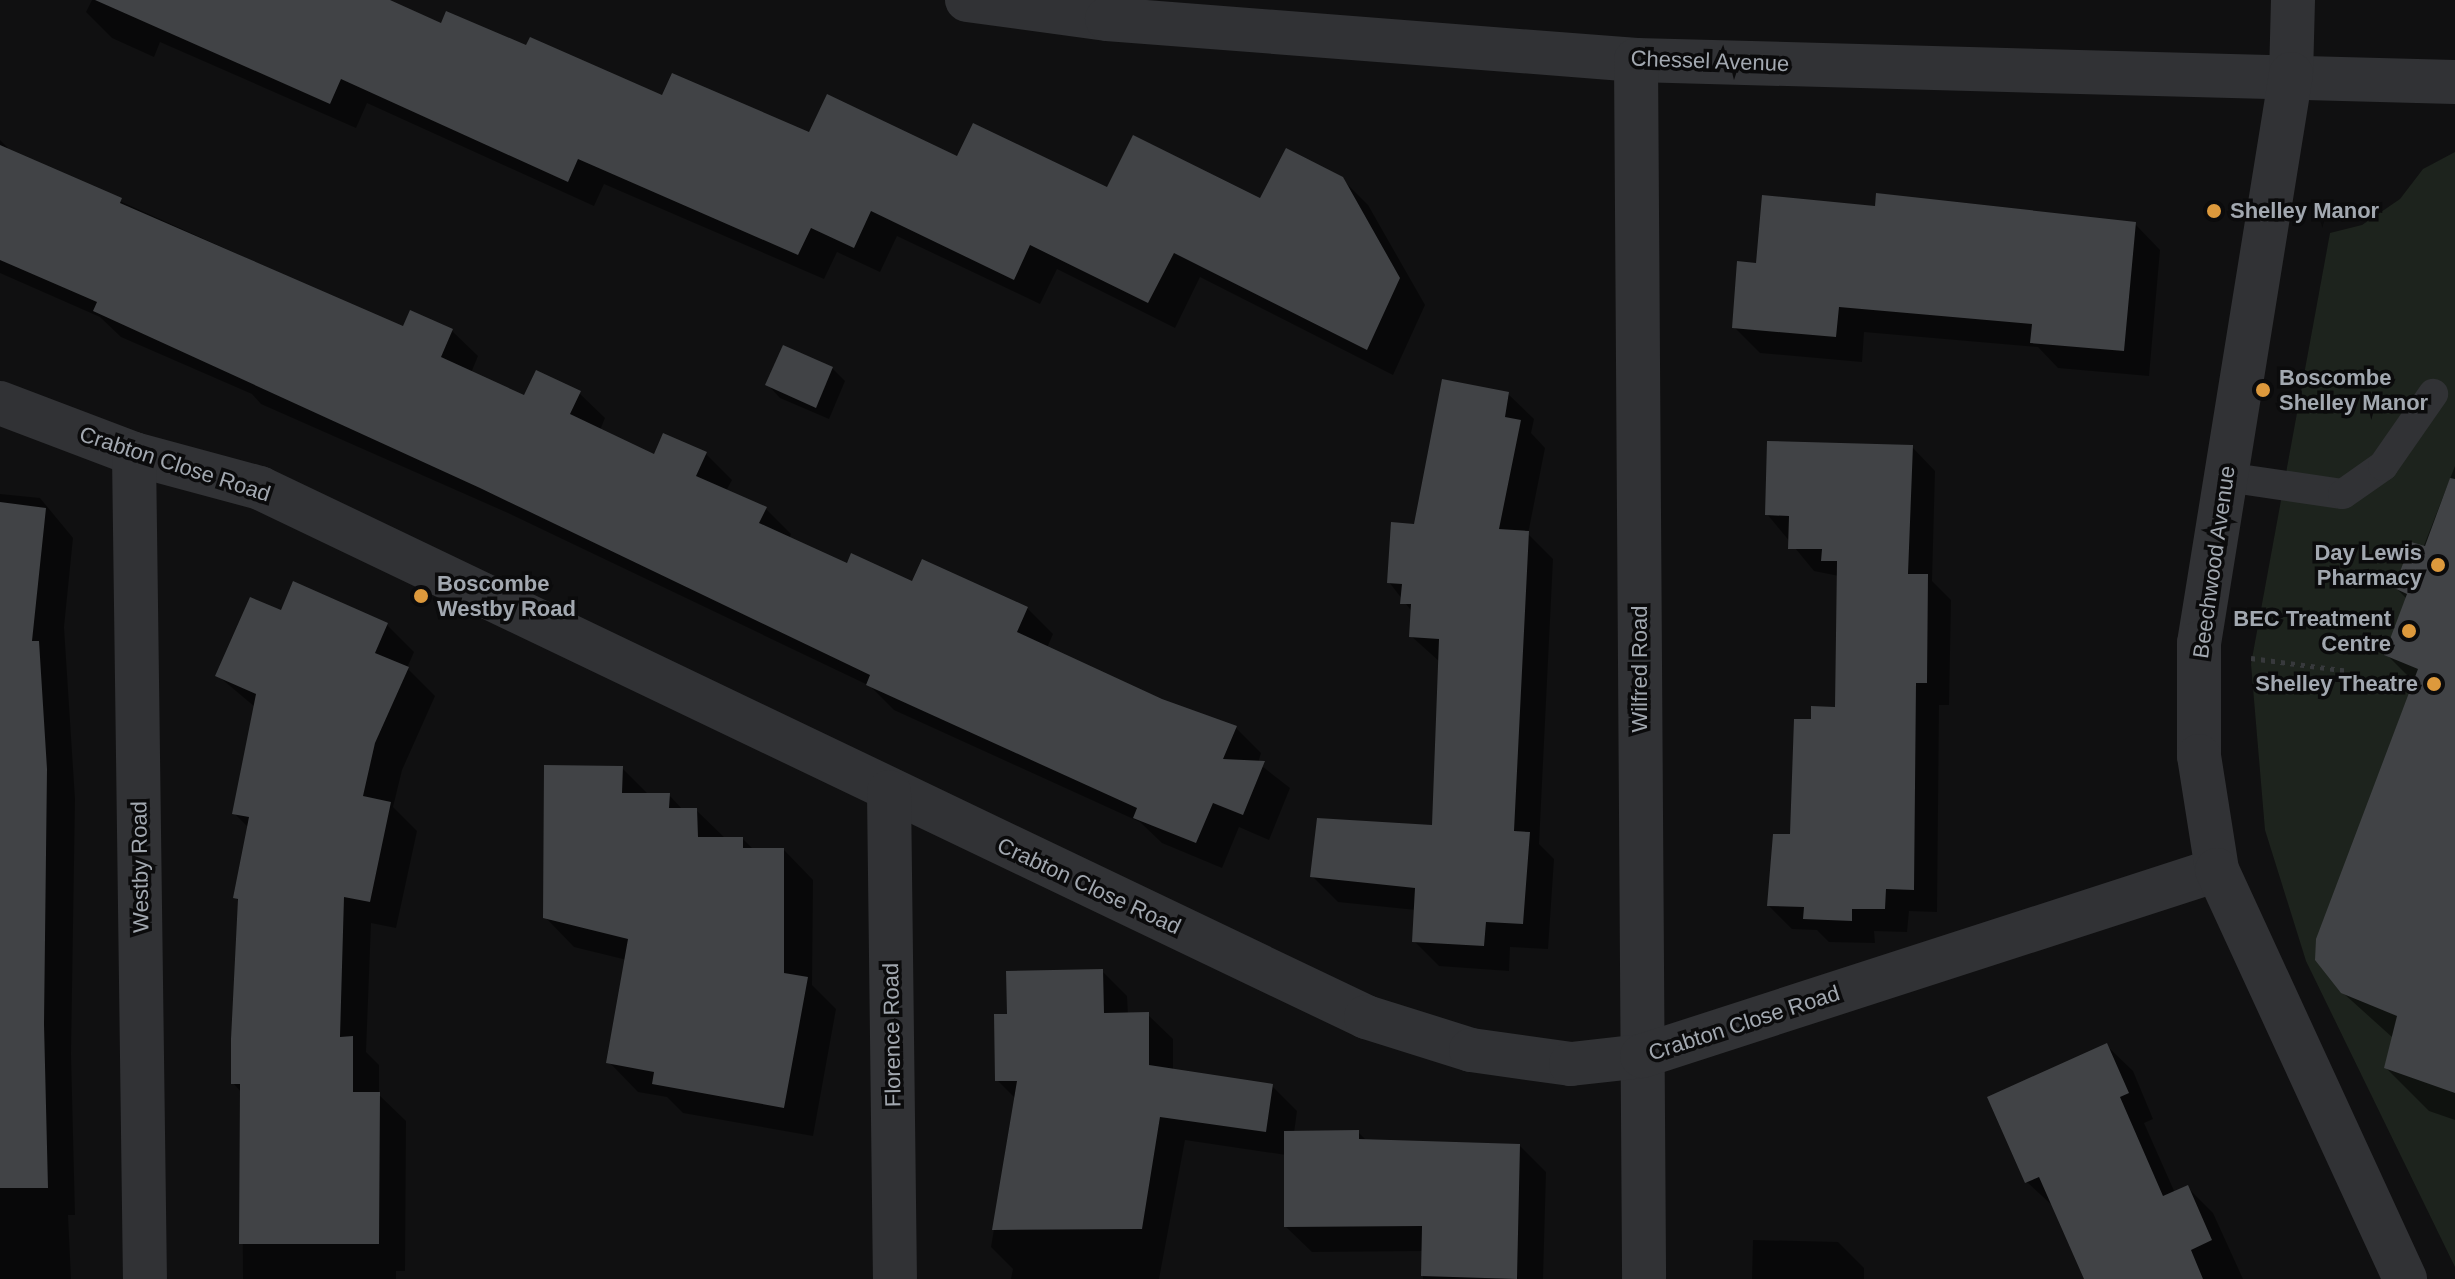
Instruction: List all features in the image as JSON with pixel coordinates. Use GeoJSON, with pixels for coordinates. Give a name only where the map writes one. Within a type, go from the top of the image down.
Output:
{"type":"FeatureCollection","features":[{"type":"Feature","properties":{"kind":"street","name":"Chessel Avenue"},"geometry":{"type":"LineString","coordinates":[[967,0],[1107,19],[1636,60],[2291,74],[2455,82]]}},
{"type":"Feature","properties":{"kind":"street","name":"Beechwood Avenue"},"geometry":{"type":"LineString","coordinates":[[2293,0],[2291,74],[2199,651],[2199,756],[2217,870],[2405,1279]]}},
{"type":"Feature","properties":{"kind":"street","name":"Wilfred Road"},"geometry":{"type":"LineString","coordinates":[[1636,60],[1644,1279]]}},
{"type":"Feature","properties":{"kind":"street","name":"Crabton Close Road"},"geometry":{"type":"LineString","coordinates":[[0,403],[134,454],[260,488],[889,792],[1366,1017],[1471,1050],[1571,1064],[1642,1056],[2217,870]]}},
{"type":"Feature","properties":{"kind":"street","name":"Westby Road"},"geometry":{"type":"LineString","coordinates":[[134,454],[145,1279]]}},
{"type":"Feature","properties":{"kind":"street","name":"Florence Road"},"geometry":{"type":"LineString","coordinates":[[889,792],[895,1279]]}},
{"type":"Feature","properties":{"kind":"lane"},"geometry":{"type":"LineString","coordinates":[[2226,477],[2343,494],[2383,466],[2433,394]]}},
{"type":"Feature","properties":{"kind":"path"},"geometry":{"type":"LineString","coordinates":[[2199,651],[2349,671]]}},
{"type":"Feature","properties":{"kind":"shaded area"},"geometry":{"type":"Polygon","coordinates":[[[2455,152],[2455,1267],[2306,961],[2265,830],[2251,664],[2330,233],[2362,225],[2400,199],[2423,169],[2455,152]]]}},
{"type":"Feature","properties":{"kind":"building"},"geometry":{"type":"Polygon","coordinates":[[[95,0],[390,0],[441,23],[446,11],[526,45],[530,37],[662,95],[672,73],[809,132],[827,94],[957,156],[973,123],[1107,187],[1133,135],[1260,198],[1286,148],[1343,177],[1400,278],[1367,350],[1174,253],[1148,303],[1030,245],[1014,280],[871,211],[854,248],[811,228],[798,255],[578,159],[568,182],[341,79],[330,104],[95,0]]]}},
{"type":"Feature","properties":{"kind":"building"},"geometry":{"type":"Polygon","coordinates":[[[0,145],[122,198],[120,203],[403,326],[410,310],[453,329],[441,357],[524,395],[536,370],[581,391],[570,414],[654,454],[663,433],[707,452],[696,476],[767,507],[759,523],[847,563],[851,553],[912,581],[922,559],[1028,607],[1017,632],[1162,699],[1237,726],[1223,759],[1265,761],[1243,815],[1213,803],[1196,843],[1133,818],[1137,808],[866,685],[870,675],[480,488],[93,311],[97,302],[0,260],[0,145]]]}},
{"type":"Feature","properties":{"kind":"building"},"geometry":{"type":"Polygon","coordinates":[[[1876,193],[2136,222],[2124,351],[2030,343],[2032,324],[1839,307],[1836,337],[1732,328],[1737,261],[1756,263],[1762,195],[1875,206],[1876,193]]]}},
{"type":"Feature","properties":{"kind":"building"},"geometry":{"type":"Polygon","coordinates":[[[783,345],[833,367],[816,408],[765,385],[783,345]]]}},
{"type":"Feature","properties":{"kind":"building"},"geometry":{"type":"Polygon","coordinates":[[[1442,379],[1509,392],[1505,417],[1521,420],[1499,529],[1529,531],[1514,831],[1530,832],[1523,924],[1486,922],[1484,946],[1412,942],[1415,888],[1310,877],[1317,818],[1432,825],[1439,639],[1409,637],[1411,604],[1400,604],[1402,584],[1387,583],[1391,522],[1414,524],[1442,379]]]}},
{"type":"Feature","properties":{"kind":"building"},"geometry":{"type":"Polygon","coordinates":[[[1767,441],[1913,445],[1908,574],[1928,574],[1927,683],[1916,683],[1914,890],[1886,889],[1885,909],[1852,909],[1852,921],[1803,919],[1804,907],[1767,906],[1773,834],[1790,834],[1794,719],[1811,719],[1811,706],[1835,707],[1837,561],[1821,561],[1822,549],[1788,549],[1789,516],[1765,515],[1767,441]]]}},
{"type":"Feature","properties":{"kind":"building"},"geometry":{"type":"Polygon","coordinates":[[[2450,478],[2455,479],[2455,1093],[2384,1068],[2397,1016],[2341,993],[2315,960],[2316,939],[2418,669],[2384,655],[2407,594],[2394,588],[2411,542],[2425,546],[2450,478]]]}},
{"type":"Feature","properties":{"kind":"building"},"geometry":{"type":"Polygon","coordinates":[[[0,502],[46,508],[32,641],[39,641],[47,769],[44,1024],[48,1188],[0,1188],[0,502]]]}},
{"type":"Feature","properties":{"kind":"building"},"geometry":{"type":"Polygon","coordinates":[[[293,581],[388,623],[375,653],[409,667],[375,743],[363,796],[391,802],[370,902],[344,897],[340,1037],[353,1036],[353,1092],[380,1092],[379,1244],[239,1244],[240,1084],[231,1084],[238,899],[233,898],[249,817],[232,814],[256,694],[215,676],[250,597],[281,610],[293,581]]]}},
{"type":"Feature","properties":{"kind":"building"},"geometry":{"type":"Polygon","coordinates":[[[544,765],[623,766],[622,793],[670,793],[669,808],[697,808],[698,837],[743,837],[743,848],[784,848],[784,973],[808,977],[784,1108],[652,1084],[654,1072],[606,1063],[628,939],[543,918],[544,765]]]}},
{"type":"Feature","properties":{"kind":"building"},"geometry":{"type":"Polygon","coordinates":[[[1103,969],[1104,1013],[1149,1012],[1149,1065],[1273,1084],[1266,1132],[1160,1117],[1142,1229],[992,1230],[1017,1081],[995,1081],[994,1014],[1007,1014],[1006,971],[1103,969]]]}},
{"type":"Feature","properties":{"kind":"building"},"geometry":{"type":"Polygon","coordinates":[[[2107,1043],[2129,1093],[2120,1097],[2163,1196],[2188,1185],[2212,1240],[2191,1250],[2203,1279],[2084,1279],[2039,1177],[2025,1183],[1987,1097],[2107,1043]]]}},
{"type":"Feature","properties":{"kind":"building"},"geometry":{"type":"Polygon","coordinates":[[[1359,1130],[1359,1139],[1520,1144],[1517,1279],[1421,1276],[1422,1226],[1284,1227],[1284,1131],[1359,1130]]]}},
{"type":"Feature","properties":{"kind":"place","name":"Shelley Manor"},"geometry":{"type":"Point","coordinates":[2214,211]}},
{"type":"Feature","properties":{"kind":"place","name":"Boscombe Shelley Manor"},"geometry":{"type":"Point","coordinates":[2263,390]}},
{"type":"Feature","properties":{"kind":"place","name":"Day Lewis Pharmacy"},"geometry":{"type":"Point","coordinates":[2438,565]}},
{"type":"Feature","properties":{"kind":"place","name":"Boscombe Westby Road"},"geometry":{"type":"Point","coordinates":[421,596]}},
{"type":"Feature","properties":{"kind":"place","name":"BEC Treatment Centre"},"geometry":{"type":"Point","coordinates":[2409,631]}},
{"type":"Feature","properties":{"kind":"place","name":"Shelley Theatre"},"geometry":{"type":"Point","coordinates":[2434,684]}}]}
